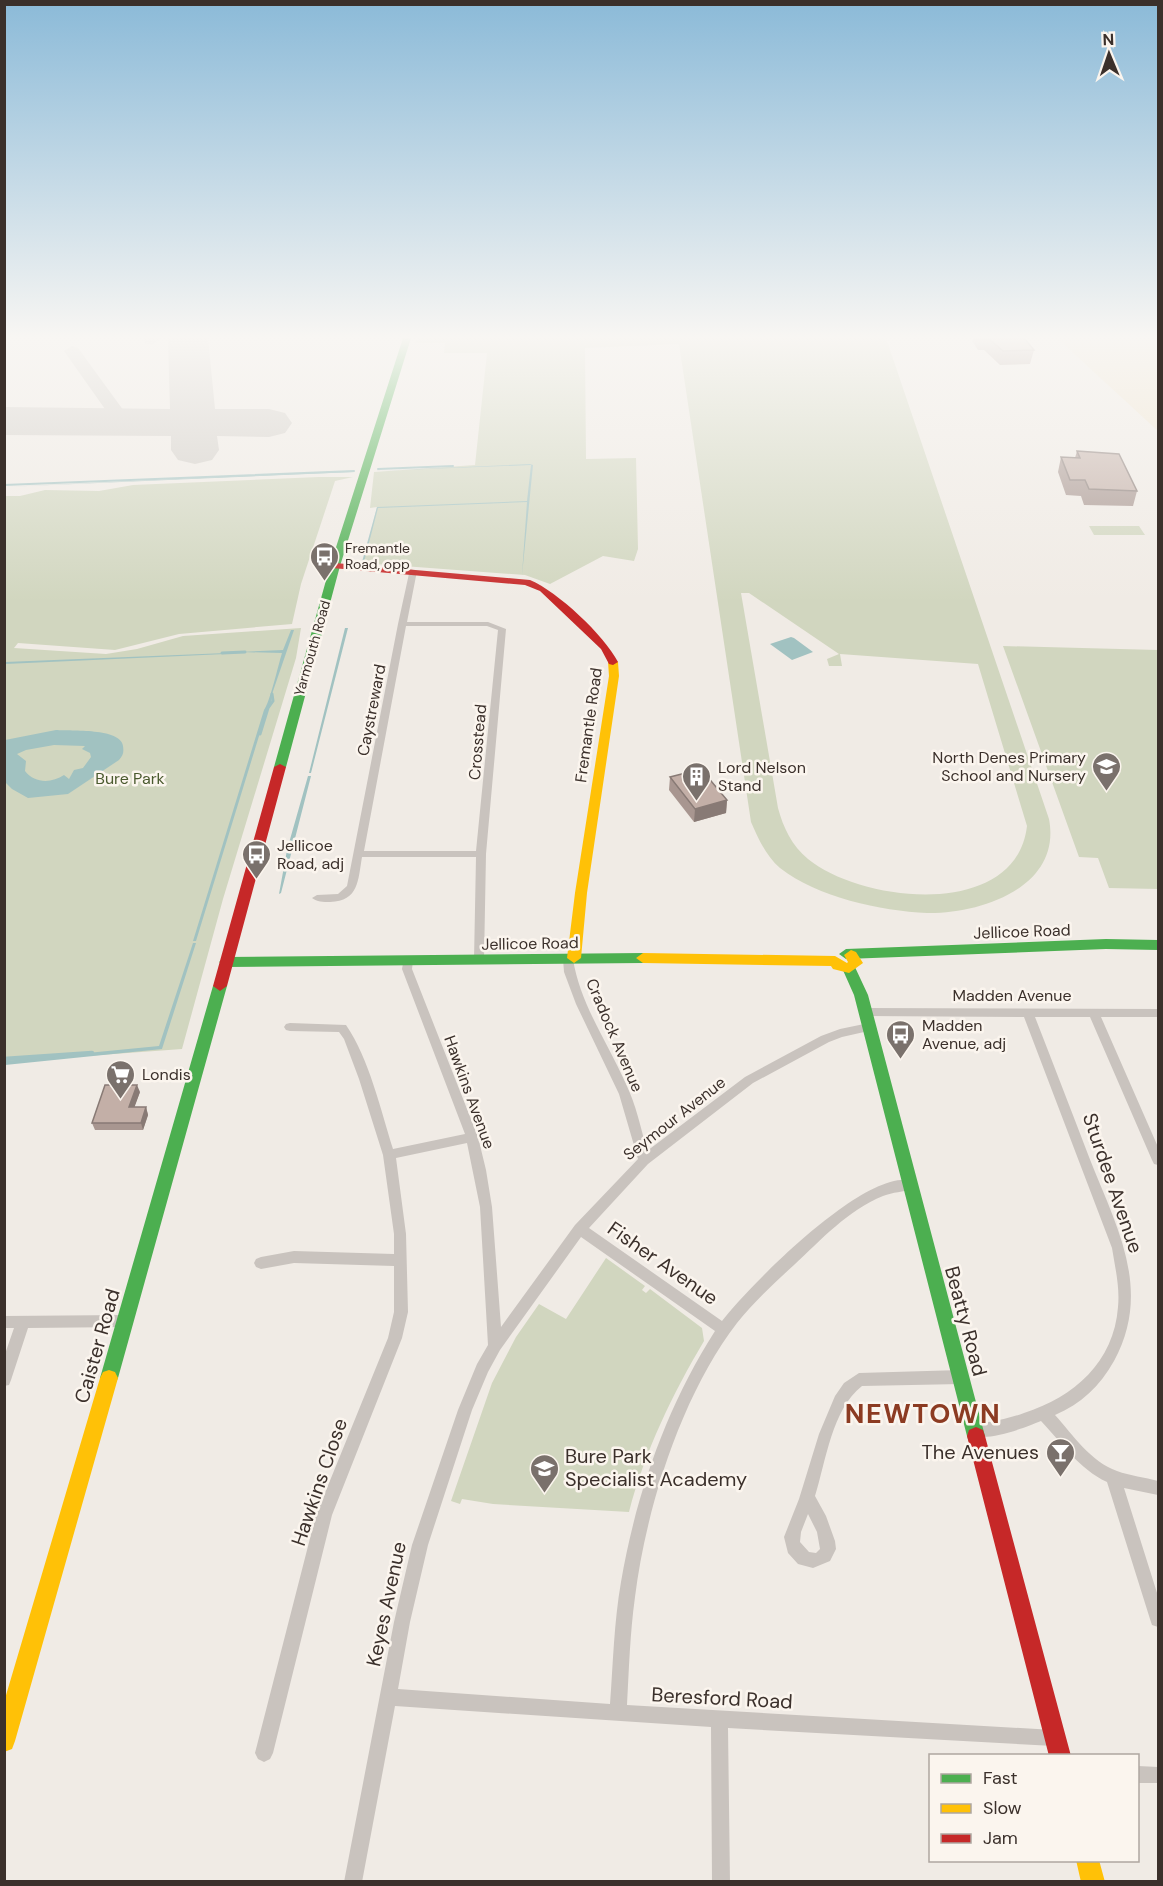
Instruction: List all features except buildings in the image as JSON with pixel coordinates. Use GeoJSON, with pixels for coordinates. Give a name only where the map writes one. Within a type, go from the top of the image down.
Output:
{"type":"FeatureCollection","features":[{"type":"Feature","properties":{"kind":"street","name":"Yarmouth Road"},"geometry":{"type":"LineString","coordinates":[[226,962],[335,566],[379,426]]}},
{"type":"Feature","properties":{"kind":"street","name":"Fremantle Road"},"geometry":{"type":"LineString","coordinates":[[335,566],[513,579],[536,585],[605,647],[613,660],[614,676],[571,958]]}},
{"type":"Feature","properties":{"kind":"street","name":"Caystreward"},"geometry":{"type":"LineString","coordinates":[[317,898],[334,899],[349,892],[412,571]]}},
{"type":"Feature","properties":{"kind":"street","name":"Crosstead"},"geometry":{"type":"LineString","coordinates":[[402,624],[488,624],[502,629],[481,854],[479,960]]}},
{"type":"Feature","properties":{"kind":"street"},"geometry":{"type":"LineString","coordinates":[[357,854],[481,854]]}},
{"type":"Feature","properties":{"kind":"street","name":"Jellicoe Road"},"geometry":{"type":"LineString","coordinates":[[1138,949],[1158,945]]}},
{"type":"Feature","properties":{"kind":"street","name":"Jellicoe Road"},"geometry":{"type":"LineString","coordinates":[[226,962],[571,958],[835,961],[840,954],[852,963],[1108,948],[1138,949],[1158,953]]}},
{"type":"Feature","properties":{"kind":"street","name":"Cradock Avenue"},"geometry":{"type":"LineString","coordinates":[[571,958],[568,967],[621,1087],[644,1160]]}},
{"type":"Feature","properties":{"kind":"street","name":"Hawkins Avenue"},"geometry":{"type":"LineString","coordinates":[[408,961],[407,969],[425,1019],[472,1137],[486,1207],[495,1346]]}},
{"type":"Feature","properties":{"kind":"street","name":"Caister Road"},"geometry":{"type":"LineString","coordinates":[[4,1741],[187,1106],[226,962]]}},
{"type":"Feature","properties":{"kind":"street","name":"Beatty Road"},"geometry":{"type":"LineString","coordinates":[[852,963],[1060,1754]]}},
{"type":"Feature","properties":{"kind":"street","name":"Madden Avenue"},"geometry":{"type":"LineString","coordinates":[[865,1012],[1158,1013]]}},
{"type":"Feature","properties":{"kind":"street","name":"Sturdee Avenue"},"geometry":{"type":"LineString","coordinates":[[976,1430],[1011,1425],[1044,1413],[1091,1383],[1108,1358],[1123,1324],[1125,1287],[1118,1248],[1028,1012]]}},
{"type":"Feature","properties":{"kind":"street"},"geometry":{"type":"LineString","coordinates":[[1094,1012],[1158,1160]]}},
{"type":"Feature","properties":{"kind":"street","name":"Hawkins Close"},"geometry":{"type":"LineString","coordinates":[[264,1754],[324,1515],[395,1338],[400,1312],[399,1223],[389,1155],[365,1079],[349,1038],[342,1028],[290,1027]]}},
{"type":"Feature","properties":{"kind":"street","name":"Seymour Avenue"},"geometry":{"type":"LineString","coordinates":[[495,1346],[579,1229],[644,1160],[749,1080],[825,1039],[840,1033],[869,1027]]}},
{"type":"Feature","properties":{"kind":"street"},"geometry":{"type":"LineString","coordinates":[[389,1155],[472,1137]]}},
{"type":"Feature","properties":{"kind":"street"},"geometry":{"type":"LineString","coordinates":[[618,1713],[629,1583],[645,1511],[674,1427],[693,1385],[724,1330],[751,1297],[831,1223],[859,1203],[886,1189],[909,1185]]}},
{"type":"Feature","properties":{"kind":"street","name":"Fisher Avenue"},"geometry":{"type":"LineString","coordinates":[[579,1229],[724,1330]]}},
{"type":"Feature","properties":{"kind":"street"},"geometry":{"type":"LineString","coordinates":[[261,1263],[294,1257],[399,1260]]}},
{"type":"Feature","properties":{"kind":"street"},"geometry":{"type":"LineString","coordinates":[[4,1322],[125,1321]]}},
{"type":"Feature","properties":{"kind":"street"},"geometry":{"type":"LineString","coordinates":[[4,1380],[22,1322]]}},
{"type":"Feature","properties":{"kind":"street","name":"Keyes Avenue"},"geometry":{"type":"LineString","coordinates":[[353,1881],[402,1622],[426,1523],[465,1410],[482,1369],[495,1346]]}},
{"type":"Feature","properties":{"kind":"street"},"geometry":{"type":"LineString","coordinates":[[808,1497],[825,1432],[849,1385],[859,1380],[961,1377]]}},
{"type":"Feature","properties":{"kind":"street"},"geometry":{"type":"LineString","coordinates":[[1044,1413],[1093,1466],[1113,1478],[1158,1488]]}},
{"type":"Feature","properties":{"kind":"street"},"geometry":{"type":"LineString","coordinates":[[1113,1478],[1158,1619]]}},
{"type":"Feature","properties":{"kind":"street","name":"Beresford Road"},"geometry":{"type":"LineString","coordinates":[[388,1697],[618,1713],[1054,1738]]}},
{"type":"Feature","properties":{"kind":"street"},"geometry":{"type":"LineString","coordinates":[[719,1718],[721,1881]]}},
{"type":"Feature","properties":{"kind":"street"},"geometry":{"type":"LineString","coordinates":[[1139,1775],[1158,1775]]}},
{"type":"Feature","properties":{"kind":"street"},"geometry":{"type":"LineString","coordinates":[[1088,1862],[1093,1881]]}},
{"type":"Feature","properties":{"kind":"green space"},"geometry":{"type":"Polygon","coordinates":[[[479,426],[586,426],[586,459],[636,458],[638,549],[634,561],[603,556],[550,584],[525,575],[363,563],[377,507],[370,508],[374,472],[475,465],[479,426]]]}},
{"type":"Feature","properties":{"kind":"green space"},"geometry":{"type":"Polygon","coordinates":[[[691,426],[916,426],[1049,819],[1050,843],[1043,863],[1030,879],[1013,892],[993,902],[948,912],[909,912],[850,901],[795,878],[775,863],[751,822],[691,426]],[[741,593],[778,808],[785,829],[797,848],[808,859],[832,874],[863,886],[898,893],[934,894],[967,889],[996,877],[1017,856],[1027,826],[978,664],[840,654],[842,666],[829,666],[827,659],[839,654],[749,593],[741,593]]]}},
{"type":"Feature","properties":{"kind":"green space","name":"Bure Park"},"geometry":{"type":"Polygon","coordinates":[[[353,477],[335,481],[301,584],[292,624],[179,634],[115,650],[18,643],[14,648],[106,654],[137,649],[183,636],[301,628],[296,658],[223,899],[182,1049],[5,1062],[5,496],[20,496],[45,490],[99,491],[133,485],[353,477]]]}},
{"type":"Feature","properties":{"kind":"green space"},"geometry":{"type":"Polygon","coordinates":[[[1089,526],[1139,526],[1145,535],[1094,535],[1089,526]]]}},
{"type":"Feature","properties":{"kind":"green space","name":"North Denes Primary School and Nursery"},"geometry":{"type":"Polygon","coordinates":[[[1003,646],[1158,650],[1158,889],[1109,888],[1098,858],[1079,857],[1003,646]]]}},
{"type":"Feature","properties":{"kind":"green space"},"geometry":{"type":"Polygon","coordinates":[[[606,1258],[645,1286],[642,1290],[646,1293],[650,1289],[702,1328],[704,1341],[660,1424],[629,1512],[493,1504],[462,1499],[460,1504],[451,1501],[492,1383],[516,1337],[539,1304],[566,1319],[606,1258]]]}},
{"type":"Feature","properties":{"kind":"water"},"geometry":{"type":"Polygon","coordinates":[[[530,464],[533,465],[522,575],[527,502],[378,508],[364,562],[362,562],[377,507],[527,501],[531,465],[374,471],[530,464]]]}},
{"type":"Feature","properties":{"kind":"water"},"geometry":{"type":"Polygon","coordinates":[[[349,471],[355,472],[4,487],[349,471]]]}},
{"type":"Feature","properties":{"kind":"water"},"geometry":{"type":"Polygon","coordinates":[[[345,628],[348,628],[311,773],[309,773],[345,628]]]}},
{"type":"Feature","properties":{"kind":"water"},"geometry":{"type":"Polygon","coordinates":[[[291,630],[294,630],[272,694],[271,705],[267,710],[196,941],[193,941],[282,653],[240,652],[283,650],[291,630]]]}},
{"type":"Feature","properties":{"kind":"water"},"geometry":{"type":"Polygon","coordinates":[[[791,637],[813,652],[792,660],[770,644],[791,637]]]}},
{"type":"Feature","properties":{"kind":"water"},"geometry":{"type":"Polygon","coordinates":[[[227,653],[225,654],[5,664],[5,662],[227,653]]]}},
{"type":"Feature","properties":{"kind":"water"},"geometry":{"type":"Polygon","coordinates":[[[56,730],[105,733],[120,740],[123,752],[119,760],[68,794],[28,798],[5,782],[5,740],[56,730]],[[54,745],[17,754],[26,761],[25,771],[34,778],[49,781],[64,775],[69,779],[74,770],[83,768],[91,757],[90,753],[82,749],[85,746],[54,745]]]}},
{"type":"Feature","properties":{"kind":"water"},"geometry":{"type":"Polygon","coordinates":[[[308,776],[311,776],[279,894],[287,850],[308,776]]]}},
{"type":"Feature","properties":{"kind":"water"},"geometry":{"type":"Polygon","coordinates":[[[193,943],[196,943],[162,1049],[5,1065],[5,1061],[159,1046],[193,943]]]}},
{"type":"Feature","properties":{"kind":"waterway"},"geometry":{"type":"LineString","coordinates":[[378,469],[453,466]]}},
{"type":"Feature","properties":{"kind":"waterway"},"geometry":{"type":"LineString","coordinates":[[4,485],[354,471]]}},
{"type":"Feature","properties":{"kind":"waterway"},"geometry":{"type":"LineString","coordinates":[[222,653],[245,652]]}},
{"type":"Feature","properties":{"kind":"waterway"},"geometry":{"type":"LineString","coordinates":[[260,734],[268,708],[273,701],[272,694]]}},
{"type":"Feature","properties":{"kind":"waterway"},"geometry":{"type":"LineString","coordinates":[[4,1059],[92,1053]]}},
{"type":"Feature","properties":{"kind":"runway"},"geometry":{"type":"LineString","coordinates":[[194,426],[195,450]]}},
{"type":"Feature","properties":{"kind":"traffic: fast"},"geometry":{"type":"LineString","coordinates":[[280,767],[335,566],[379,426]]}},
{"type":"Feature","properties":{"kind":"traffic: fast"},"geometry":{"type":"LineString","coordinates":[[846,954],[1106,944],[1158,945]]}},
{"type":"Feature","properties":{"kind":"traffic: fast"},"geometry":{"type":"LineString","coordinates":[[226,962],[643,958]]}},
{"type":"Feature","properties":{"kind":"traffic: fast"},"geometry":{"type":"LineString","coordinates":[[849,968],[861,995],[976,1436]]}},
{"type":"Feature","properties":{"kind":"traffic: fast"},"geometry":{"type":"LineString","coordinates":[[109,1378],[220,986]]}},
{"type":"Feature","properties":{"kind":"traffic: slow"},"geometry":{"type":"LineString","coordinates":[[574,958],[581,893],[614,676],[613,662]]}},
{"type":"Feature","properties":{"kind":"traffic: slow"},"geometry":{"type":"LineString","coordinates":[[643,958],[835,961],[838,966],[849,968],[856,963],[851,955]]}},
{"type":"Feature","properties":{"kind":"traffic: slow"},"geometry":{"type":"LineString","coordinates":[[4,1741],[109,1378]]}},
{"type":"Feature","properties":{"kind":"traffic: slow"},"geometry":{"type":"LineString","coordinates":[[1088,1862],[1093,1882]]}},
{"type":"Feature","properties":{"kind":"traffic: jam"},"geometry":{"type":"LineString","coordinates":[[335,566],[527,582],[543,589],[605,647],[613,662]]}},
{"type":"Feature","properties":{"kind":"traffic: jam"},"geometry":{"type":"LineString","coordinates":[[220,986],[280,767]]}},
{"type":"Feature","properties":{"kind":"traffic: jam"},"geometry":{"type":"LineString","coordinates":[[976,1436],[1059,1754]]}},
{"type":"Feature","properties":{"kind":"place","name":"Fremantle Road, opp"},"geometry":{"type":"Point","coordinates":[324,582]}},
{"type":"Feature","properties":{"kind":"place","name":"North Denes Primary School and Nursery"},"geometry":{"type":"Point","coordinates":[1107,792]}},
{"type":"Feature","properties":{"kind":"place","name":"Lord Nelson Stand"},"geometry":{"type":"Point","coordinates":[697,802]}},
{"type":"Feature","properties":{"kind":"place","name":"Jellicoe Road, adj"},"geometry":{"type":"Point","coordinates":[256,880]}},
{"type":"Feature","properties":{"kind":"place","name":"Madden Avenue, adj"},"geometry":{"type":"Point","coordinates":[901,1060]}},
{"type":"Feature","properties":{"kind":"place","name":"Londis"},"geometry":{"type":"Point","coordinates":[121,1100]}},
{"type":"Feature","properties":{"kind":"place","name":"The Avenues"},"geometry":{"type":"Point","coordinates":[1060,1478]}},
{"type":"Feature","properties":{"kind":"place","name":"Bure Park Specialist Academy"},"geometry":{"type":"Point","coordinates":[544,1494]}},
{"type":"Feature","properties":{"kind":"district","name":"NEWTOWN"},"geometry":{"type":"Point","coordinates":[923,1414]}}]}
